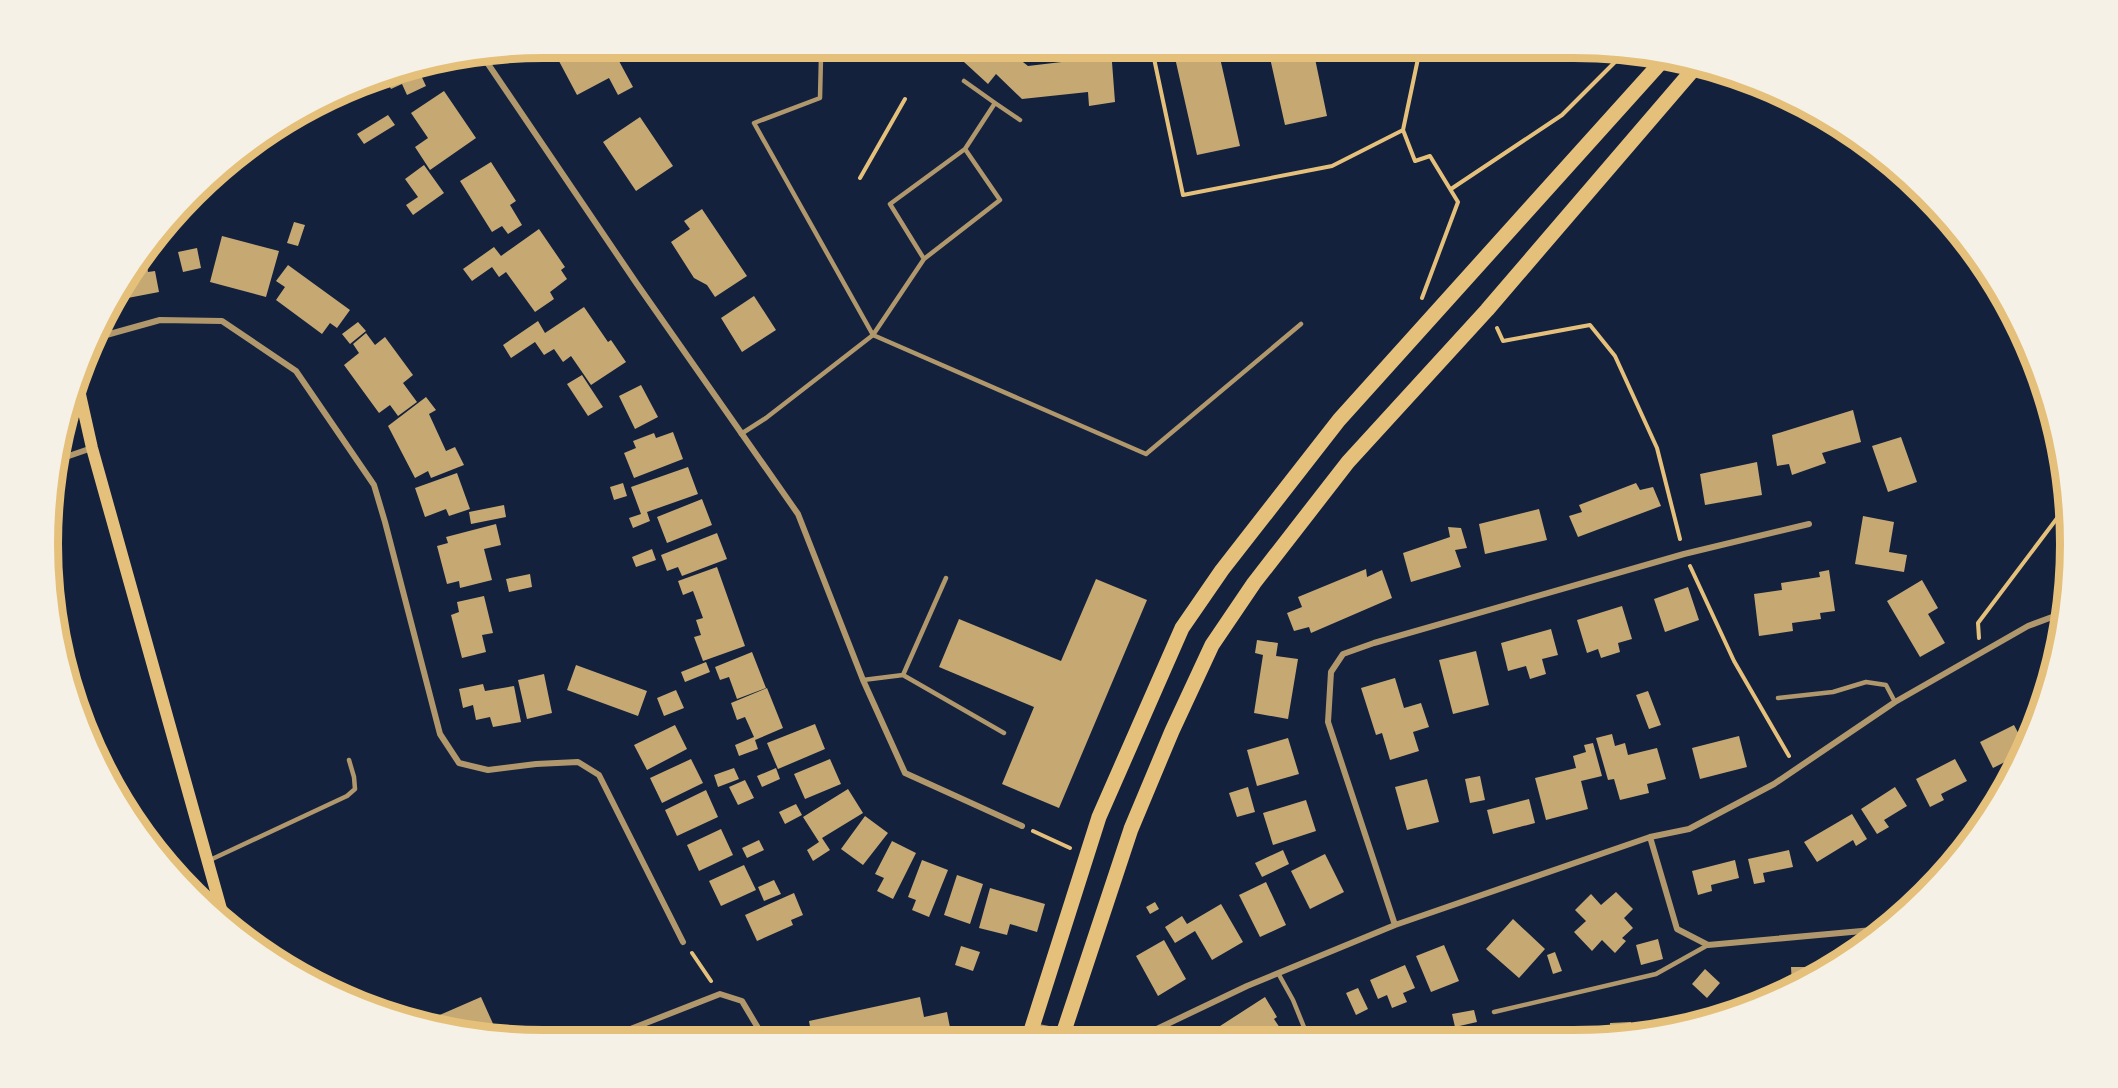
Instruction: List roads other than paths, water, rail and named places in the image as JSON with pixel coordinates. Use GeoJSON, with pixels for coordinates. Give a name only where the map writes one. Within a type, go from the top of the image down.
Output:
{"type":"FeatureCollection","features":[{"type":"Feature","properties":{"kind":"main road"},"geometry":{"type":"LineString","coordinates":[[1032,1030],[1099,818],[1182,628],[1222,570],[1339,420],[1658,66]]}},
{"type":"Feature","properties":{"kind":"main road"},"geometry":{"type":"LineString","coordinates":[[1065,1030],[1131,829],[1172,731],[1212,645],[1254,583],[1348,462],[1487,310],[1690,73]]}},
{"type":"Feature","properties":{"kind":"main road"},"geometry":{"type":"LineString","coordinates":[[81,398],[92,448],[220,905]]}},
{"type":"Feature","properties":{"kind":"street"},"geometry":{"type":"LineString","coordinates":[[487,62],[637,284],[798,514],[863,680],[905,773],[1022,826]]}},
{"type":"Feature","properties":{"kind":"street"},"geometry":{"type":"LineString","coordinates":[[106,335],[160,320],[222,321],[296,370],[374,486],[440,734],[459,763],[488,770],[578,762],[599,775],[684,942]]}},
{"type":"Feature","properties":{"kind":"street"},"geometry":{"type":"LineString","coordinates":[[67,457],[92,448]]}},
{"type":"Feature","properties":{"kind":"street"},"geometry":{"type":"LineString","coordinates":[[1395,925],[1328,722],[1331,672],[1343,654],[1374,643],[1684,554],[1809,524]]}},
{"type":"Feature","properties":{"kind":"street"},"geometry":{"type":"LineString","coordinates":[[1155,1030],[1246,986],[1395,925],[1650,837],[1689,829],[1774,784],[1895,702],[2028,626],[2054,617]]}},
{"type":"Feature","properties":{"kind":"street"},"geometry":{"type":"LineString","coordinates":[[1650,837],[1677,928],[1708,945],[1868,930]]}},
{"type":"Feature","properties":{"kind":"street"},"geometry":{"type":"LineString","coordinates":[[628,1030],[720,994],[742,1001],[759,1030]]}},
{"type":"Feature","properties":{"kind":"lane"},"geometry":{"type":"LineString","coordinates":[[821,58],[820,98],[754,123],[873,334],[1146,454],[1301,324]]}},
{"type":"Feature","properties":{"kind":"lane"},"geometry":{"type":"LineString","coordinates":[[964,81],[1020,120]]}},
{"type":"Feature","properties":{"kind":"lane"},"geometry":{"type":"LineString","coordinates":[[924,260],[890,204],[964,149],[995,104]]}},
{"type":"Feature","properties":{"kind":"lane"},"geometry":{"type":"LineString","coordinates":[[741,434],[766,418],[873,334],[924,260],[1000,200],[964,149]]}},
{"type":"Feature","properties":{"kind":"lane"},"geometry":{"type":"LineString","coordinates":[[903,675],[946,578]]}},
{"type":"Feature","properties":{"kind":"lane"},"geometry":{"type":"LineString","coordinates":[[863,680],[903,675],[1004,733]]}},
{"type":"Feature","properties":{"kind":"lane"},"geometry":{"type":"LineString","coordinates":[[1778,698],[1833,692],[1866,682],[1886,685],[1895,702]]}},
{"type":"Feature","properties":{"kind":"lane"},"geometry":{"type":"LineString","coordinates":[[207,861],[347,796],[355,789],[349,760]]}},
{"type":"Feature","properties":{"kind":"lane"},"geometry":{"type":"LineString","coordinates":[[1494,1012],[1656,974],[1708,945]]}},
{"type":"Feature","properties":{"kind":"lane"},"geometry":{"type":"LineString","coordinates":[[1278,973],[1293,1000],[1305,1030]]}}]}
